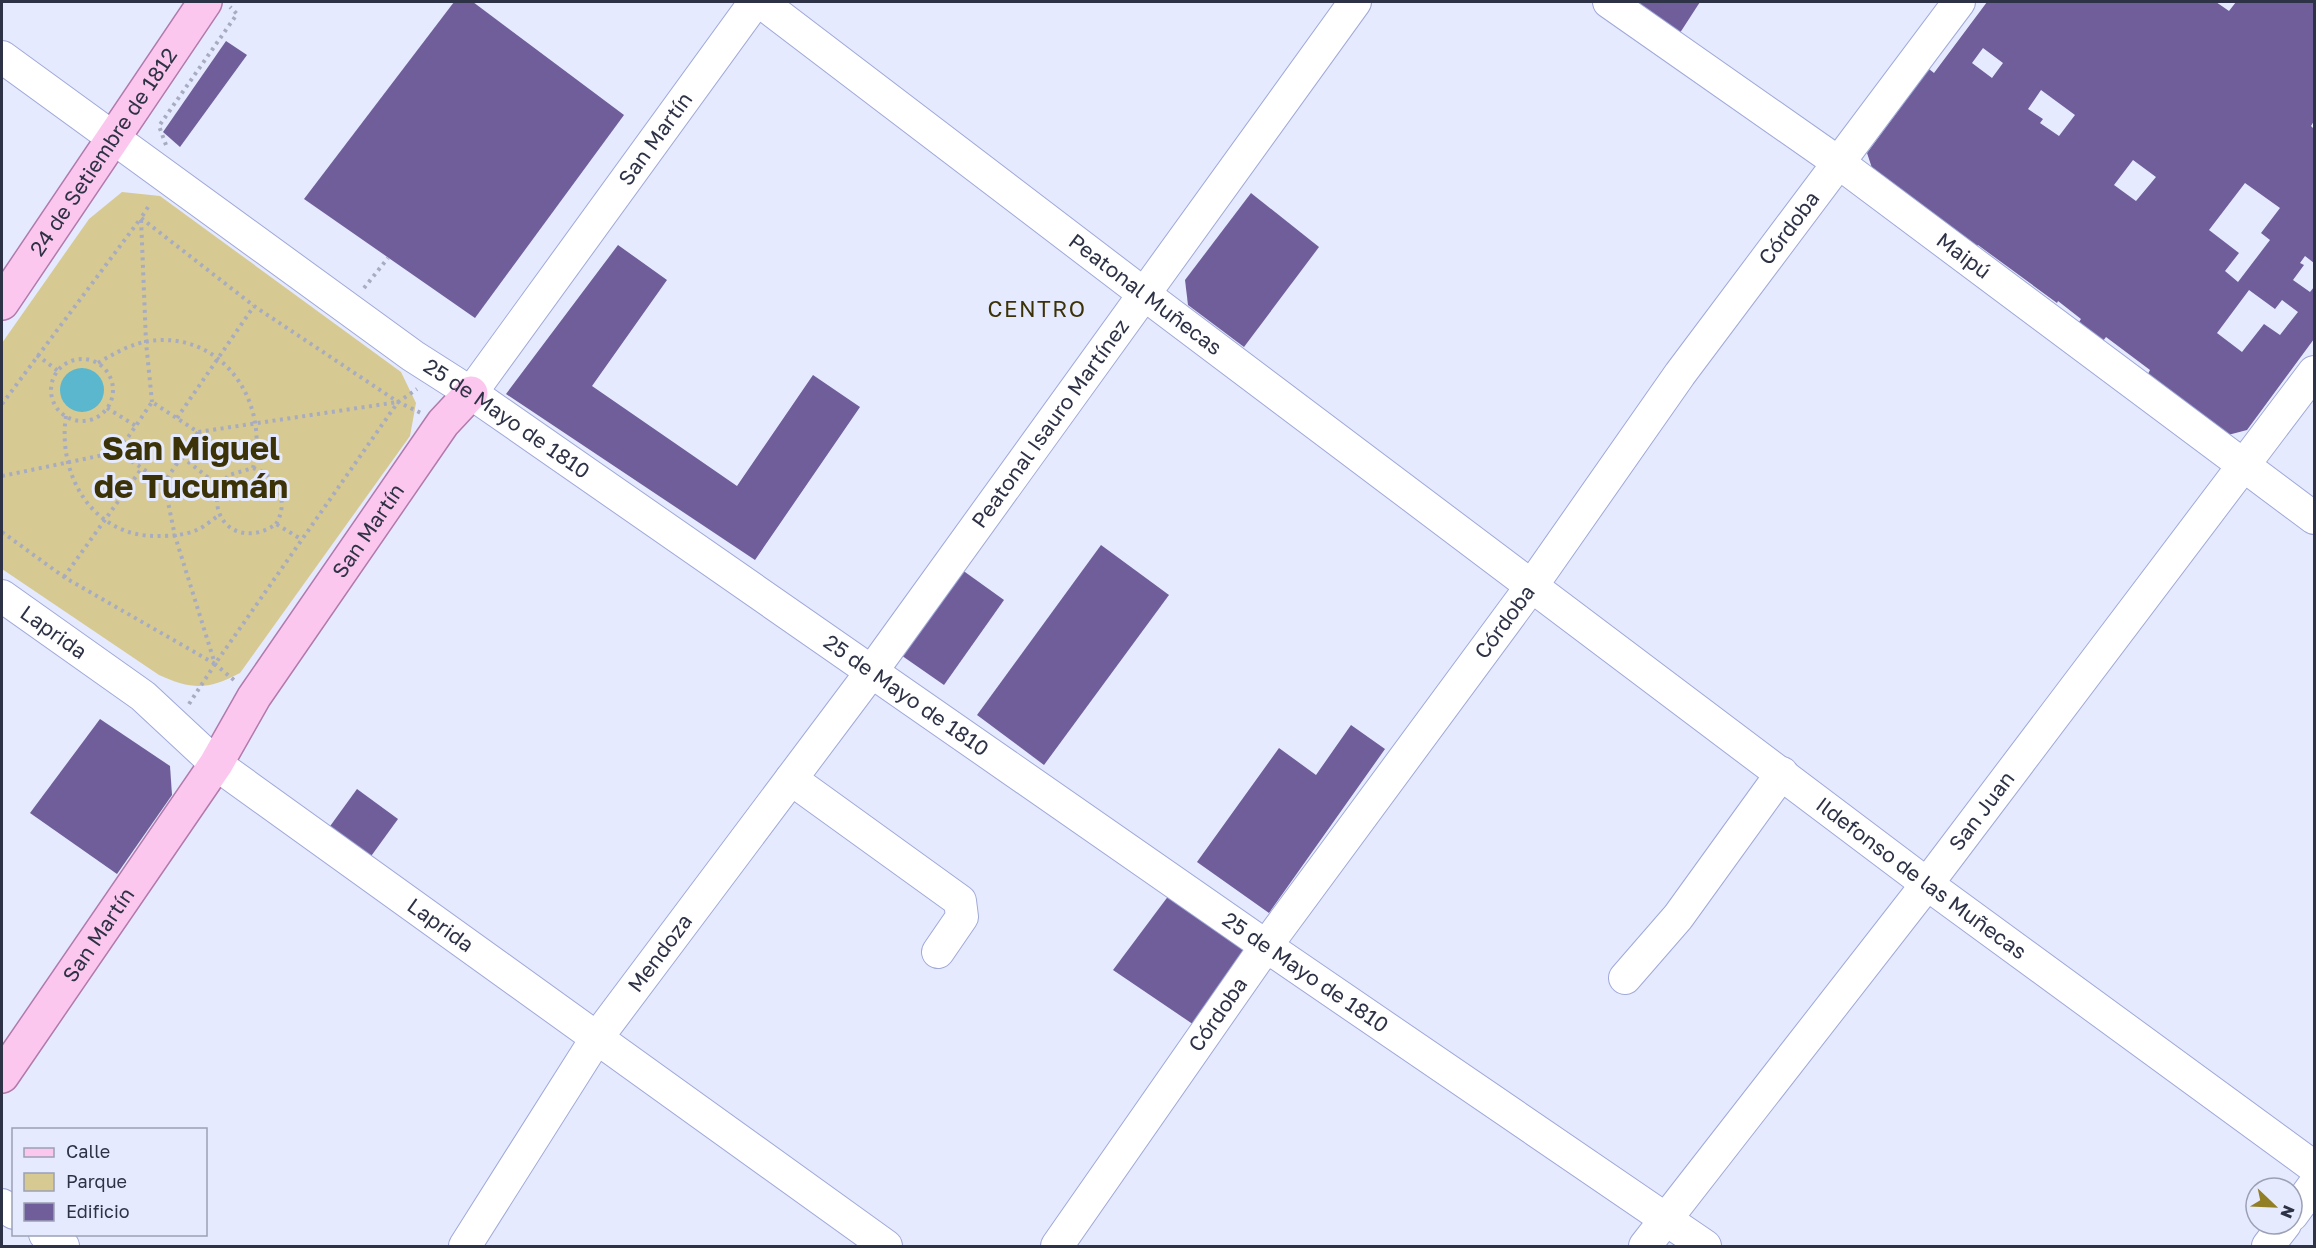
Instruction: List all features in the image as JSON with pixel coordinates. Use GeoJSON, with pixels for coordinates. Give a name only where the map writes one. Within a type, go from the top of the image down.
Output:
{"type":"FeatureCollection","features":[{"type":"Feature","properties":{"kind":"main road","name":"24 de Setiembre de 1812"},"geometry":{"type":"LineString","coordinates":[[2,303],[205,2]]}},
{"type":"Feature","properties":{"kind":"main road","name":"San Martín"},"geometry":{"type":"LineString","coordinates":[[2,1076],[216,764],[260,687],[443,423],[471,393]]}},
{"type":"Feature","properties":{"kind":"street","name":"San Martín"},"geometry":{"type":"LineString","coordinates":[[471,393],[755,2]]}},
{"type":"Feature","properties":{"kind":"street","name":"Peatonal Muñecas"},"geometry":{"type":"LineString","coordinates":[[761,2],[1144,294],[1533,584]]}},
{"type":"Feature","properties":{"kind":"street","name":"Peatonal Isauro Martínez"},"geometry":{"type":"LineString","coordinates":[[872,671],[1355,2]]}},
{"type":"Feature","properties":{"kind":"street","name":"Maipú"},"geometry":{"type":"LineString","coordinates":[[1609,2],[1839,163],[2314,518]]}},
{"type":"Feature","properties":{"kind":"street","name":"Córdoba"},"geometry":{"type":"LineString","coordinates":[[1057,1246],[1266,946],[1533,584],[1680,374],[1959,2]]}},
{"type":"Feature","properties":{"kind":"street","name":"25 de Mayo de 1810"},"geometry":{"type":"LineString","coordinates":[[2,57],[113,140],[413,356],[471,393],[1266,946],[1705,1246]]}},
{"type":"Feature","properties":{"kind":"street","name":"San Juan"},"geometry":{"type":"LineString","coordinates":[[1645,1246],[1927,884],[2314,372]]}},
{"type":"Feature","properties":{"kind":"street","name":"Ildefonso de las Muñecas"},"geometry":{"type":"LineString","coordinates":[[1533,584],[1927,884],[2314,1167]]}},
{"type":"Feature","properties":{"kind":"street","name":"Laprida"},"geometry":{"type":"LineString","coordinates":[[2,596],[143,696],[216,764],[886,1246]]}},
{"type":"Feature","properties":{"kind":"street","name":"Mendoza"},"geometry":{"type":"LineString","coordinates":[[465,1246],[596,1039],[872,671]]}},
{"type":"Feature","properties":{"kind":"street"},"geometry":{"type":"LineString","coordinates":[[1625,978],[1678,917],[1782,773]]}},
{"type":"Feature","properties":{"kind":"street"},"geometry":{"type":"LineString","coordinates":[[791,780],[960,901],[962,917],[938,952]]}},
{"type":"Feature","properties":{"kind":"street"},"geometry":{"type":"LineString","coordinates":[[2304,1199],[2314,1185]]}},
{"type":"Feature","properties":{"kind":"street"},"geometry":{"type":"LineString","coordinates":[[48,1236],[63,1246]]}},
{"type":"Feature","properties":{"kind":"path"},"geometry":{"type":"LineString","coordinates":[[167,148],[159,126],[237,14],[224,2]]}},
{"type":"Feature","properties":{"kind":"path"},"geometry":{"type":"LineString","coordinates":[[2,405],[148,207]]}},
{"type":"Feature","properties":{"kind":"path"},"geometry":{"type":"LineString","coordinates":[[141,218],[254,306],[399,402]]}},
{"type":"Feature","properties":{"kind":"path"},"geometry":{"type":"LineString","coordinates":[[2,476],[118,452],[152,402],[146,342],[141,218]]}},
{"type":"Feature","properties":{"kind":"path"},"geometry":{"type":"LineString","coordinates":[[349,309],[388,258]]}},
{"type":"Feature","properties":{"kind":"path"},"geometry":{"type":"LineString","coordinates":[[177,418],[254,306]]}},
{"type":"Feature","properties":{"kind":"path"},"geometry":{"type":"LineString","coordinates":[[99,363],[121,350],[146,342],[171,341],[195,347],[218,358],[237,377],[250,399],[258,425],[258,450],[253,468]]}},
{"type":"Feature","properties":{"kind":"path"},"geometry":{"type":"LineString","coordinates":[[37,356],[58,370]]}},
{"type":"Feature","properties":{"kind":"path"},"geometry":{"type":"LineString","coordinates":[[86,359],[99,363],[110,377],[112,388],[107,408],[91,419],[82,421],[66,416],[57,408],[52,399],[53,380],[58,370],[75,360],[86,359]]}},
{"type":"Feature","properties":{"kind":"path"},"geometry":{"type":"LineString","coordinates":[[152,402],[198,432],[258,425],[399,402]]}},
{"type":"Feature","properties":{"kind":"path"},"geometry":{"type":"LineString","coordinates":[[176,726],[214,664],[399,402]]}},
{"type":"Feature","properties":{"kind":"path"},"geometry":{"type":"LineString","coordinates":[[107,408],[136,426]]}},
{"type":"Feature","properties":{"kind":"path"},"geometry":{"type":"LineString","coordinates":[[66,416],[63,436],[66,463],[81,495],[105,520],[127,531],[151,537],[175,536],[200,529],[218,516]]}},
{"type":"Feature","properties":{"kind":"path"},"geometry":{"type":"LineString","coordinates":[[164,483],[198,432]]}},
{"type":"Feature","properties":{"kind":"path"},"geometry":{"type":"LineString","coordinates":[[118,452],[164,483],[175,536],[214,664]]}},
{"type":"Feature","properties":{"kind":"path"},"geometry":{"type":"LineString","coordinates":[[182,457],[219,486]]}},
{"type":"Feature","properties":{"kind":"path"},"geometry":{"type":"LineString","coordinates":[[64,577],[142,468]]}},
{"type":"Feature","properties":{"kind":"path"},"geometry":{"type":"LineString","coordinates":[[253,468],[272,477],[280,490],[281,516],[276,524],[266,531],[248,533],[231,529],[218,516],[215,500],[219,486],[229,475],[253,468]]}},
{"type":"Feature","properties":{"kind":"path"},"geometry":{"type":"LineString","coordinates":[[276,524],[301,539]]}},
{"type":"Feature","properties":{"kind":"path"},"geometry":{"type":"LineString","coordinates":[[2,532],[64,577],[214,664]]}},
{"type":"Feature","properties":{"kind":"green space"},"geometry":{"type":"Polygon","coordinates":[[[122,192],[160,196],[401,372],[416,403],[410,436],[240,673],[209,685],[181,683],[159,675],[2,569],[2,343],[89,219],[122,192]]]}},
{"type":"Feature","properties":{"kind":"water"},"geometry":{"type":"Polygon","coordinates":[[[82,368],[97,375],[104,390],[97,405],[82,412],[67,405],[60,390],[67,375],[82,368]]]}},
{"type":"Feature","properties":{"kind":"building"},"geometry":{"type":"Polygon","coordinates":[[[454,2],[473,2],[624,115],[475,318],[304,199],[454,2]]]}},
{"type":"Feature","properties":{"kind":"building"},"geometry":{"type":"Polygon","coordinates":[[[1625,2],[1700,2],[1676,39],[1625,2]]]}},
{"type":"Feature","properties":{"kind":"building"},"geometry":{"type":"Polygon","coordinates":[[[1987,2],[2216,2],[2229,11],[2236,2],[2314,2],[2314,121],[2311,126],[2314,129],[2314,263],[2305,256],[2300,263],[2304,265],[2293,280],[2310,292],[2314,287],[2314,339],[2247,430],[2228,435],[2148,374],[2150,370],[2106,337],[2103,341],[2079,322],[2081,319],[2058,301],[2057,303],[1978,245],[1975,248],[1873,171],[1867,153],[1929,69],[1934,73],[1987,2]],[[1983,48],[1972,63],[1992,78],[2003,63],[1983,48]],[[2041,90],[2028,109],[2043,119],[2040,123],[2059,136],[2075,115],[2041,90]],[[2133,160],[2114,185],[2136,201],[2156,177],[2133,160]],[[2245,183],[2209,230],[2239,253],[2225,271],[2238,282],[2270,240],[2261,233],[2280,208],[2245,183]],[[2249,290],[2217,333],[2242,352],[2264,324],[2280,335],[2298,312],[2282,300],[2275,309],[2249,290]]]}},
{"type":"Feature","properties":{"kind":"building"},"geometry":{"type":"Polygon","coordinates":[[[226,41],[247,55],[180,147],[163,132],[226,41]]]}},
{"type":"Feature","properties":{"kind":"building"},"geometry":{"type":"Polygon","coordinates":[[[1251,193],[1319,247],[1244,347],[1188,305],[1185,280],[1251,193]]]}},
{"type":"Feature","properties":{"kind":"building"},"geometry":{"type":"Polygon","coordinates":[[[618,245],[667,280],[592,386],[737,486],[813,375],[860,407],[755,560],[506,394],[618,245]]]}},
{"type":"Feature","properties":{"kind":"building"},"geometry":{"type":"Polygon","coordinates":[[[1101,545],[1169,595],[1044,765],[977,715],[1101,545]]]}},
{"type":"Feature","properties":{"kind":"building"},"geometry":{"type":"Polygon","coordinates":[[[958,567],[1004,600],[944,685],[898,653],[958,567]]]}},
{"type":"Feature","properties":{"kind":"building"},"geometry":{"type":"Polygon","coordinates":[[[100,719],[170,766],[172,795],[117,874],[30,813],[100,719]]]}},
{"type":"Feature","properties":{"kind":"building"},"geometry":{"type":"Polygon","coordinates":[[[1351,725],[1385,749],[1269,913],[1197,862],[1279,748],[1316,775],[1351,725]]]}},
{"type":"Feature","properties":{"kind":"building"},"geometry":{"type":"Polygon","coordinates":[[[357,789],[398,819],[369,859],[328,829],[357,789]]]}},
{"type":"Feature","properties":{"kind":"building"},"geometry":{"type":"Polygon","coordinates":[[[1175,887],[1260,947],[1203,1031],[1113,970],[1175,887]]]}},
{"type":"Feature","properties":{"kind":"district","name":"CENTRO"},"geometry":{"type":"Point","coordinates":[1037,309]}},
{"type":"Feature","properties":{"kind":"district","name":"San Miguel de Tucumán"},"geometry":{"type":"Point","coordinates":[191,467]}}]}
